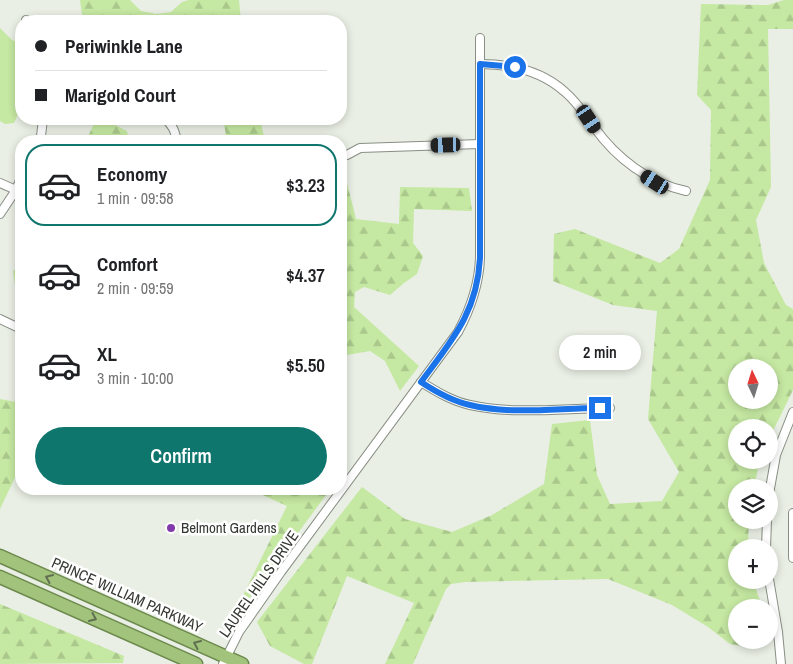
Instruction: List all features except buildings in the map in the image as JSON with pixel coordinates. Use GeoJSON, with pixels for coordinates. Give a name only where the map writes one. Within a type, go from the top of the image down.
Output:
{"type":"FeatureCollection","features":[{"type":"Feature","properties":{"kind":"highway","name":"PRINCE WILLIAM PARKWAY"},"geometry":{"type":"LineString","coordinates":[[0,556],[225,661],[242,664]]}},
{"type":"Feature","properties":{"kind":"highway"},"geometry":{"type":"LineString","coordinates":[[0,577],[196,664]]}},
{"type":"Feature","properties":{"kind":"street","name":"LAUREL HILLS DRIVE"},"geometry":{"type":"LineString","coordinates":[[347,483],[458,332],[466,317],[476,288],[480,258],[480,38]]}},
{"type":"Feature","properties":{"kind":"street"},"geometry":{"type":"LineString","coordinates":[[480,64],[515,67],[537,75],[558,86],[578,105],[604,139],[624,159],[655,182],[686,191]]}},
{"type":"Feature","properties":{"kind":"street"},"geometry":{"type":"LineString","coordinates":[[347,155],[360,148],[480,144]]}},
{"type":"Feature","properties":{"kind":"street"},"geometry":{"type":"LineString","coordinates":[[0,183],[15,190]]}},
{"type":"Feature","properties":{"kind":"street"},"geometry":{"type":"LineString","coordinates":[[0,214],[15,192]]}},
{"type":"Feature","properties":{"kind":"street"},"geometry":{"type":"LineString","coordinates":[[0,320],[15,326]]}},
{"type":"Feature","properties":{"kind":"street"},"geometry":{"type":"LineString","coordinates":[[421,382],[452,399],[486,408],[610,408]]}},
{"type":"Feature","properties":{"kind":"street"},"geometry":{"type":"LineString","coordinates":[[772,479],[776,455],[793,412]]}},
{"type":"Feature","properties":{"kind":"street","name":"LAUREL HILLS DRIVE"},"geometry":{"type":"LineString","coordinates":[[225,661],[239,632],[338,495]]}},
{"type":"Feature","properties":{"kind":"street"},"geometry":{"type":"LineString","coordinates":[[793,512],[793,558]]}},
{"type":"Feature","properties":{"kind":"street"},"geometry":{"type":"LineString","coordinates":[[771,589],[781,664]]}},
{"type":"Feature","properties":{"kind":"green space"},"geometry":{"type":"Polygon","coordinates":[[[80,0],[130,0],[141,11],[157,14],[171,12],[182,2],[189,0],[239,0],[240,15],[82,15],[80,0]]]}},
{"type":"Feature","properties":{"kind":"green space"},"geometry":{"type":"Polygon","coordinates":[[[784,0],[793,0],[793,29],[768,29],[771,187],[756,220],[764,263],[786,305],[793,309],[793,390],[778,421],[778,419],[728,419],[728,469],[758,469],[756,479],[728,479],[728,529],[749,529],[748,539],[728,539],[728,589],[756,589],[759,599],[728,599],[728,642],[708,627],[672,605],[608,579],[465,582],[451,584],[446,589],[413,664],[385,664],[414,603],[347,576],[312,664],[304,664],[270,646],[257,622],[362,487],[405,519],[452,532],[492,515],[544,484],[552,424],[590,420],[597,475],[610,504],[662,501],[679,472],[648,419],[657,311],[613,305],[553,281],[554,234],[575,229],[660,263],[679,249],[710,180],[711,110],[697,95],[701,4],[768,5],[784,0]]]}},
{"type":"Feature","properties":{"kind":"green space"},"geometry":{"type":"Polygon","coordinates":[[[0,28],[15,41],[15,121],[14,123],[5,124],[0,121],[0,28]]]}},
{"type":"Feature","properties":{"kind":"green space"},"geometry":{"type":"Polygon","coordinates":[[[93,125],[115,125],[127,131],[128,135],[89,135],[93,125]]]}},
{"type":"Feature","properties":{"kind":"green space"},"geometry":{"type":"Polygon","coordinates":[[[224,125],[261,125],[264,135],[226,135],[224,125]]]}},
{"type":"Feature","properties":{"kind":"green space"},"geometry":{"type":"Polygon","coordinates":[[[347,183],[356,219],[399,224],[400,187],[469,188],[472,211],[414,209],[413,243],[423,256],[417,274],[390,295],[364,287],[355,292],[354,307],[419,366],[400,391],[385,361],[370,351],[347,355],[347,183]]]}},
{"type":"Feature","properties":{"kind":"green space"},"geometry":{"type":"Polygon","coordinates":[[[15,269],[15,286],[13,271],[15,269]]]}},
{"type":"Feature","properties":{"kind":"green space"},"geometry":{"type":"Polygon","coordinates":[[[0,399],[15,402],[15,478],[0,509],[0,399]]]}},
{"type":"Feature","properties":{"kind":"green space"},"geometry":{"type":"Polygon","coordinates":[[[262,495],[326,495],[226,630],[287,506],[262,495]]]}},
{"type":"Feature","properties":{"kind":"green space"},"geometry":{"type":"Polygon","coordinates":[[[0,604],[124,656],[123,663],[0,664],[0,604]]]}},
{"type":"Feature","properties":{"kind":"place","name":"Belmont Gardens"},"geometry":{"type":"Point","coordinates":[171,528]}},
{"type":"Feature","properties":{"kind":"route"},"geometry":{"type":"LineString","coordinates":[[515,67],[480,64],[479,272],[472,304],[466,317],[458,332],[421,382],[436,392],[452,399],[486,408],[511,410],[600,408]]}}]}
